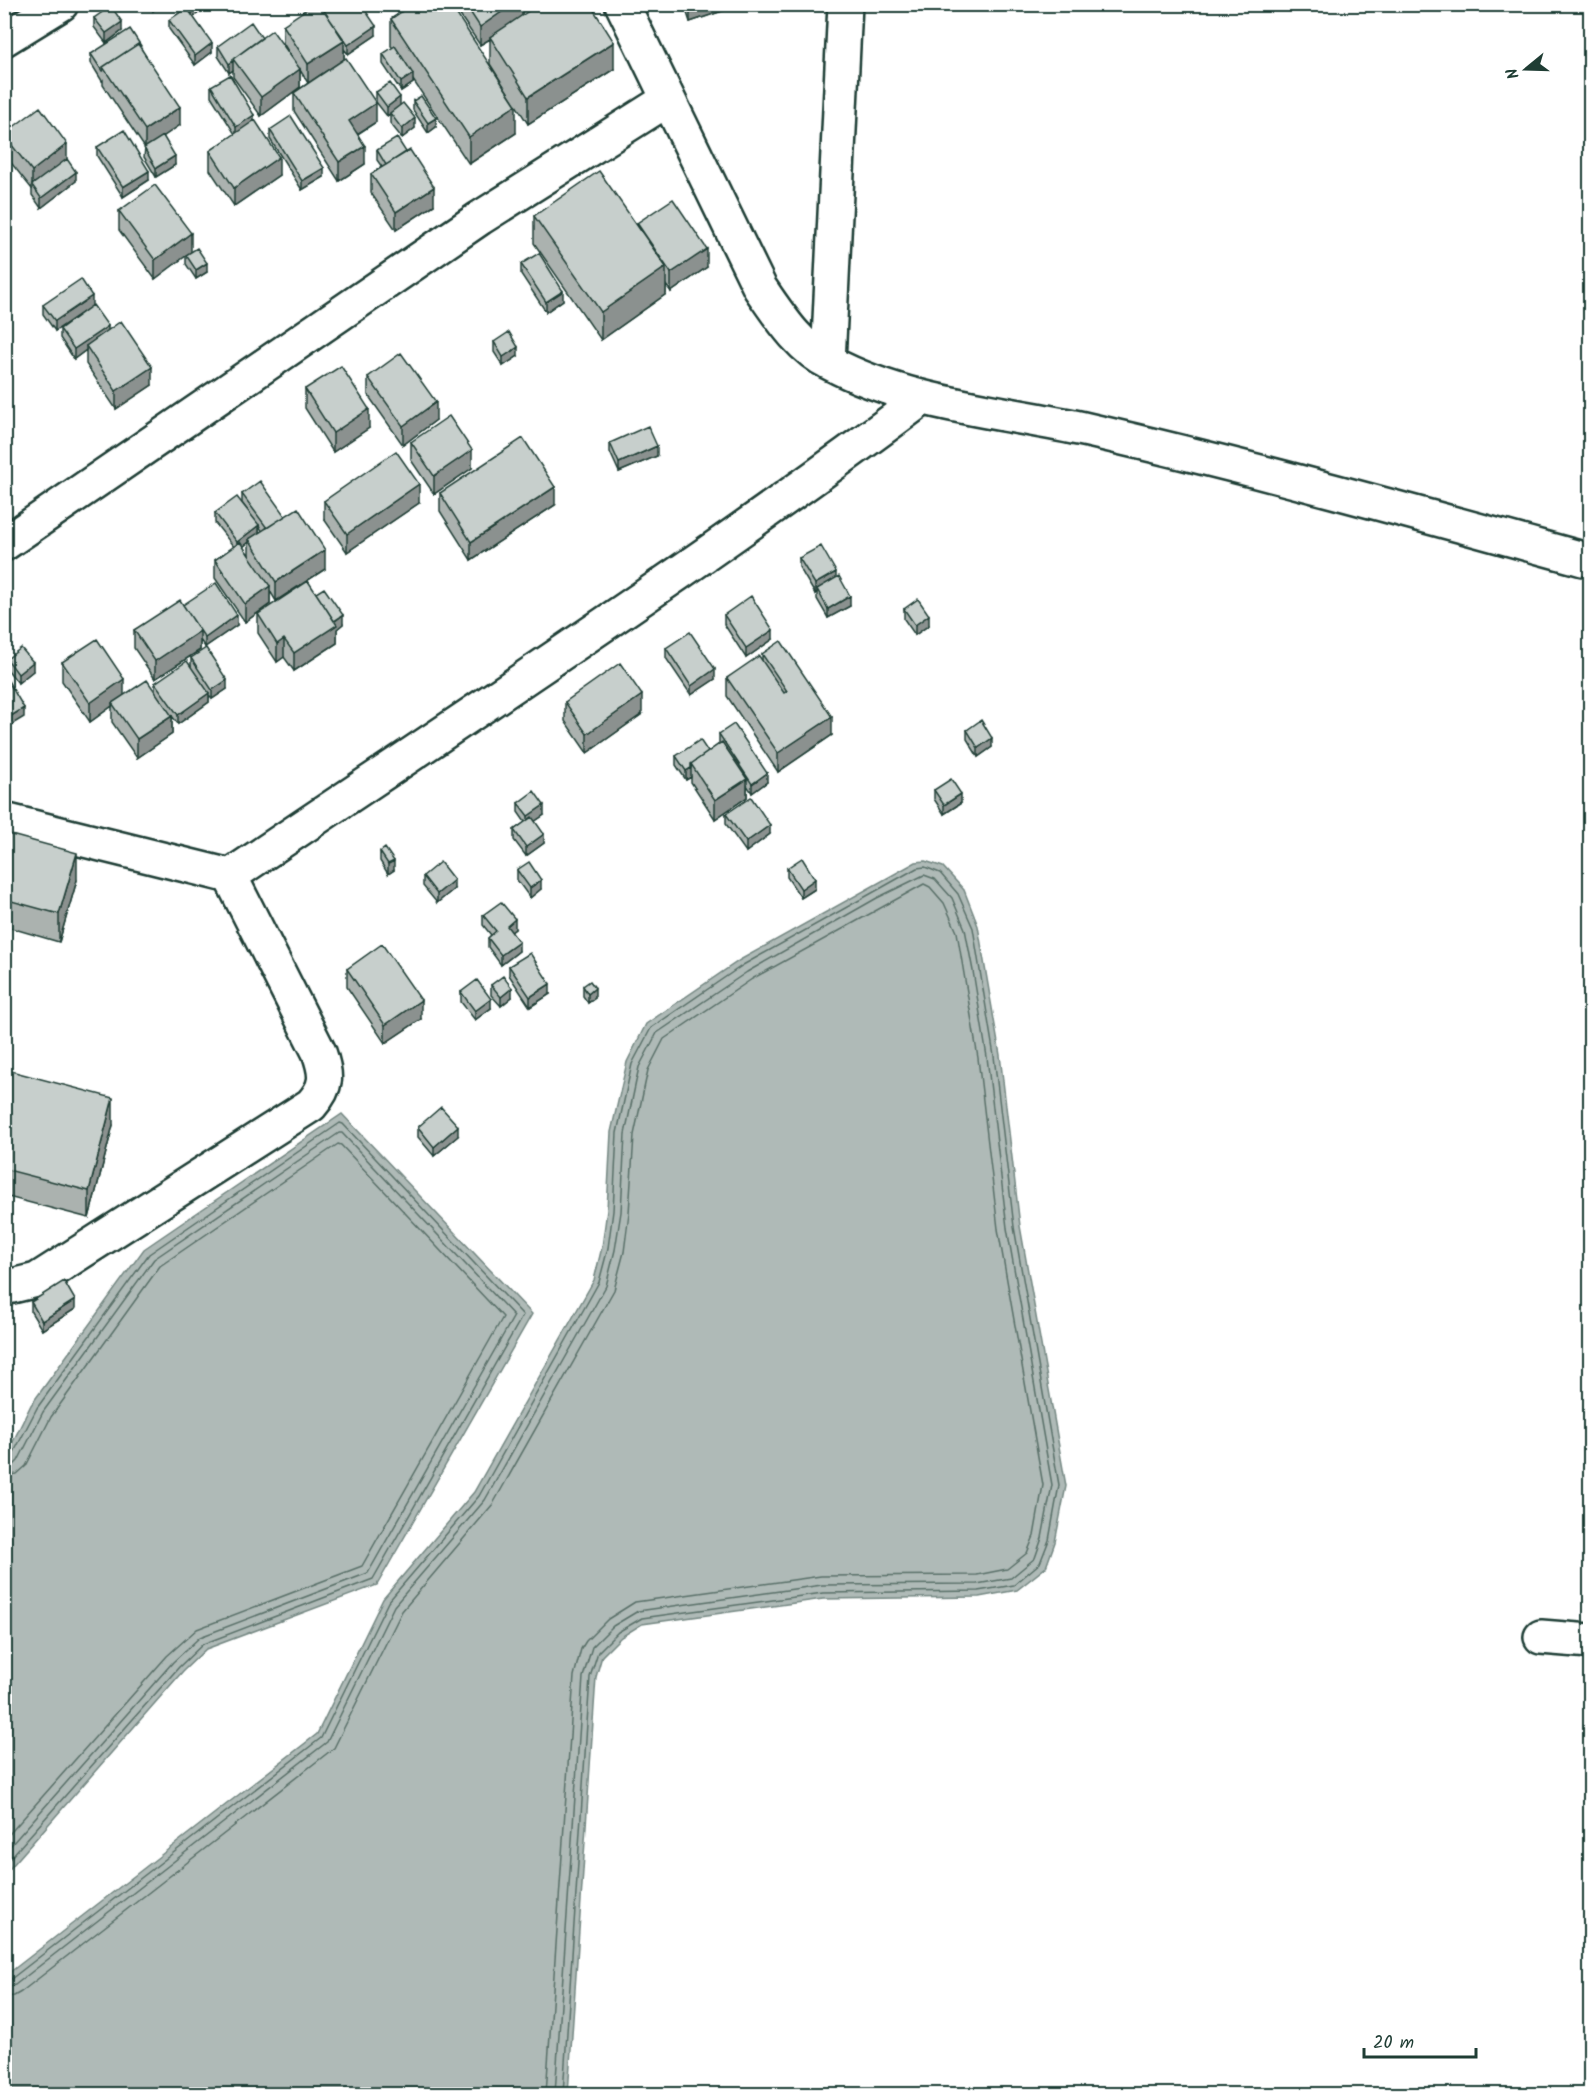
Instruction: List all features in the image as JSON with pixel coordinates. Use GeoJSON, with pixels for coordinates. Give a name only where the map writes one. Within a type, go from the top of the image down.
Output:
{"type":"FeatureCollection","features":[{"type":"Feature","properties":{"kind":"street"},"geometry":{"type":"LineString","coordinates":[[4,39],[61,4]]}},
{"type":"Feature","properties":{"kind":"street"},"geometry":{"type":"LineString","coordinates":[[622,4],[760,288],[783,320],[810,350],[828,362],[857,376],[923,398],[1086,430],[1270,474],[1584,559],[1590,558]]}},
{"type":"Feature","properties":{"kind":"street"},"geometry":{"type":"LineString","coordinates":[[828,362],[845,4]]}},
{"type":"Feature","properties":{"kind":"street"},"geometry":{"type":"LineString","coordinates":[[4,544],[480,218],[667,100]]}},
{"type":"Feature","properties":{"kind":"street"},"geometry":{"type":"LineString","coordinates":[[4,820],[230,876],[681,573],[809,483],[923,398]]}},
{"type":"Feature","properties":{"kind":"street"},"geometry":{"type":"LineString","coordinates":[[4,1288],[37,1280],[311,1105],[322,1093],[325,1071],[319,1052],[230,876]]}},
{"type":"Feature","properties":{"kind":"street"},"geometry":{"type":"LineString","coordinates":[[1542,1637],[1590,1641]]}},
{"type":"Feature","properties":{"kind":"water"},"geometry":{"type":"Polygon","coordinates":[[[925,861],[943,867],[964,890],[978,926],[1000,1055],[1020,1226],[1066,1486],[1055,1542],[1046,1567],[1017,1590],[979,1597],[823,1599],[642,1624],[621,1637],[602,1656],[596,1677],[568,2094],[5,2094],[5,1976],[317,1734],[383,1599],[474,1492],[594,1280],[602,1247],[607,1210],[611,1132],[627,1062],[646,1024],[740,960],[916,862],[925,861]]]}},
{"type":"Feature","properties":{"kind":"water"},"geometry":{"type":"Polygon","coordinates":[[[342,1114],[532,1314],[377,1585],[206,1649],[183,1671],[5,1874],[5,1458],[31,1405],[144,1249],[342,1114]]]}},
{"type":"Feature","properties":{"kind":"building"},"geometry":{"type":"Polygon","coordinates":[[[314,4],[320,4],[344,41],[308,64],[283,25],[314,4]]]}},
{"type":"Feature","properties":{"kind":"building"},"geometry":{"type":"Polygon","coordinates":[[[327,4],[361,4],[376,26],[348,45],[322,8],[327,4]]]}},
{"type":"Feature","properties":{"kind":"building"},"geometry":{"type":"Polygon","coordinates":[[[401,4],[413,4],[404,10],[401,4]]]}},
{"type":"Feature","properties":{"kind":"building"},"geometry":{"type":"Polygon","coordinates":[[[413,4],[450,4],[516,105],[469,137],[391,19],[413,4]]]}},
{"type":"Feature","properties":{"kind":"building"},"geometry":{"type":"Polygon","coordinates":[[[465,4],[513,4],[480,27],[465,4]]]}},
{"type":"Feature","properties":{"kind":"building"},"geometry":{"type":"Polygon","coordinates":[[[539,4],[590,4],[614,42],[528,97],[490,37],[539,4]]]}},
{"type":"Feature","properties":{"kind":"building"},"geometry":{"type":"Polygon","coordinates":[[[111,6],[122,22],[106,33],[94,18],[111,6]]]}},
{"type":"Feature","properties":{"kind":"building"},"geometry":{"type":"Polygon","coordinates":[[[187,8],[212,43],[195,56],[169,20],[187,8]]]}},
{"type":"Feature","properties":{"kind":"building"},"geometry":{"type":"Polygon","coordinates":[[[251,22],[262,38],[229,64],[218,46],[251,22]]]}},
{"type":"Feature","properties":{"kind":"building"},"geometry":{"type":"Polygon","coordinates":[[[130,29],[141,46],[138,44],[103,67],[102,71],[91,54],[130,29]]]}},
{"type":"Feature","properties":{"kind":"building"},"geometry":{"type":"Polygon","coordinates":[[[272,30],[300,69],[261,97],[233,59],[272,30]]]}},
{"type":"Feature","properties":{"kind":"building"},"geometry":{"type":"Polygon","coordinates":[[[138,44],[180,107],[145,130],[103,67],[138,44]]]}},
{"type":"Feature","properties":{"kind":"building"},"geometry":{"type":"Polygon","coordinates":[[[395,46],[413,74],[401,82],[383,54],[395,46]]]}},
{"type":"Feature","properties":{"kind":"building"},"geometry":{"type":"Polygon","coordinates":[[[346,58],[376,103],[349,121],[365,146],[339,162],[294,93],[346,58]]]}},
{"type":"Feature","properties":{"kind":"building"},"geometry":{"type":"Polygon","coordinates":[[[230,75],[254,115],[236,127],[211,86],[230,75]]]}},
{"type":"Feature","properties":{"kind":"building"},"geometry":{"type":"Polygon","coordinates":[[[390,83],[400,97],[387,107],[376,92],[390,83]]]}},
{"type":"Feature","properties":{"kind":"building"},"geometry":{"type":"Polygon","coordinates":[[[421,96],[436,118],[428,123],[413,101],[421,96]]]}},
{"type":"Feature","properties":{"kind":"building"},"geometry":{"type":"Polygon","coordinates":[[[403,103],[415,118],[402,129],[390,113],[403,103]]]}},
{"type":"Feature","properties":{"kind":"building"},"geometry":{"type":"Polygon","coordinates":[[[40,107],[67,144],[32,171],[4,134],[40,107]]]}},
{"type":"Feature","properties":{"kind":"building"},"geometry":{"type":"Polygon","coordinates":[[[291,116],[324,168],[302,181],[270,130],[291,116]]]}},
{"type":"Feature","properties":{"kind":"building"},"geometry":{"type":"Polygon","coordinates":[[[255,120],[279,157],[234,188],[210,151],[255,120]]]}},
{"type":"Feature","properties":{"kind":"building"},"geometry":{"type":"Polygon","coordinates":[[[124,130],[149,171],[123,187],[97,147],[124,130]]]}},
{"type":"Feature","properties":{"kind":"building"},"geometry":{"type":"Polygon","coordinates":[[[163,136],[175,156],[156,168],[144,148],[163,136]]]}},
{"type":"Feature","properties":{"kind":"building"},"geometry":{"type":"Polygon","coordinates":[[[397,138],[406,152],[386,165],[377,150],[397,138]]]}},
{"type":"Feature","properties":{"kind":"building"},"geometry":{"type":"Polygon","coordinates":[[[410,150],[434,187],[396,212],[371,174],[410,150]]]}},
{"type":"Feature","properties":{"kind":"building"},"geometry":{"type":"Polygon","coordinates":[[[67,159],[76,172],[41,198],[32,185],[67,159]]]}},
{"type":"Feature","properties":{"kind":"building"},"geometry":{"type":"Polygon","coordinates":[[[599,171],[666,267],[601,312],[534,216],[599,171]]]}},
{"type":"Feature","properties":{"kind":"building"},"geometry":{"type":"Polygon","coordinates":[[[155,185],[191,233],[155,260],[119,211],[155,185]]]}},
{"type":"Feature","properties":{"kind":"building"},"geometry":{"type":"Polygon","coordinates":[[[673,199],[707,249],[671,273],[637,223],[673,199]]]}},
{"type":"Feature","properties":{"kind":"building"},"geometry":{"type":"Polygon","coordinates":[[[197,248],[207,263],[196,270],[186,255],[197,248]]]}},
{"type":"Feature","properties":{"kind":"building"},"geometry":{"type":"Polygon","coordinates":[[[539,253],[563,291],[546,302],[521,264],[539,253]]]}},
{"type":"Feature","properties":{"kind":"building"},"geometry":{"type":"Polygon","coordinates":[[[81,279],[92,296],[55,321],[43,305],[81,279]]]}},
{"type":"Feature","properties":{"kind":"building"},"geometry":{"type":"Polygon","coordinates":[[[93,305],[108,326],[74,349],[60,329],[93,305]]]}},
{"type":"Feature","properties":{"kind":"building"},"geometry":{"type":"Polygon","coordinates":[[[121,321],[152,367],[116,391],[86,346],[121,321]]]}},
{"type":"Feature","properties":{"kind":"building"},"geometry":{"type":"Polygon","coordinates":[[[509,332],[518,347],[503,357],[494,342],[509,332]]]}},
{"type":"Feature","properties":{"kind":"building"},"geometry":{"type":"Polygon","coordinates":[[[401,353],[436,402],[403,426],[368,377],[401,353]]]}},
{"type":"Feature","properties":{"kind":"building"},"geometry":{"type":"Polygon","coordinates":[[[341,366],[369,409],[333,433],[305,389],[341,366]]]}},
{"type":"Feature","properties":{"kind":"building"},"geometry":{"type":"Polygon","coordinates":[[[449,416],[472,450],[434,476],[411,442],[449,416]]]}},
{"type":"Feature","properties":{"kind":"building"},"geometry":{"type":"Polygon","coordinates":[[[648,426],[657,446],[619,463],[610,443],[648,426]]]}},
{"type":"Feature","properties":{"kind":"building"},"geometry":{"type":"Polygon","coordinates":[[[523,438],[555,487],[471,542],[440,493],[523,438]]]}},
{"type":"Feature","properties":{"kind":"building"},"geometry":{"type":"Polygon","coordinates":[[[396,451],[419,484],[347,534],[324,501],[396,451]]]}},
{"type":"Feature","properties":{"kind":"building"},"geometry":{"type":"Polygon","coordinates":[[[260,481],[285,516],[267,528],[242,494],[260,481]]]}},
{"type":"Feature","properties":{"kind":"building"},"geometry":{"type":"Polygon","coordinates":[[[237,497],[259,525],[237,542],[215,513],[237,497]]]}},
{"type":"Feature","properties":{"kind":"building"},"geometry":{"type":"Polygon","coordinates":[[[298,508],[325,550],[276,582],[249,539],[298,508]]]}},
{"type":"Feature","properties":{"kind":"building"},"geometry":{"type":"Polygon","coordinates":[[[240,542],[270,586],[245,604],[215,560],[240,542]]]}},
{"type":"Feature","properties":{"kind":"building"},"geometry":{"type":"Polygon","coordinates":[[[821,546],[836,572],[815,584],[799,558],[821,546]]]}},
{"type":"Feature","properties":{"kind":"building"},"geometry":{"type":"Polygon","coordinates":[[[839,576],[850,596],[828,609],[817,589],[839,576]]]}},
{"type":"Feature","properties":{"kind":"building"},"geometry":{"type":"Polygon","coordinates":[[[308,581],[337,625],[294,653],[284,639],[277,644],[258,614],[308,581]]]}},
{"type":"Feature","properties":{"kind":"building"},"geometry":{"type":"Polygon","coordinates":[[[216,583],[237,615],[205,638],[183,605],[216,583]]]}},
{"type":"Feature","properties":{"kind":"building"},"geometry":{"type":"Polygon","coordinates":[[[324,588],[343,615],[334,621],[316,593],[324,588]]]}},
{"type":"Feature","properties":{"kind":"building"},"geometry":{"type":"Polygon","coordinates":[[[751,596],[773,630],[746,648],[724,615],[751,596]]]}},
{"type":"Feature","properties":{"kind":"building"},"geometry":{"type":"Polygon","coordinates":[[[918,599],[929,615],[915,625],[904,609],[918,599]]]}},
{"type":"Feature","properties":{"kind":"building"},"geometry":{"type":"Polygon","coordinates":[[[180,600],[200,631],[155,661],[134,630],[180,600]]]}},
{"type":"Feature","properties":{"kind":"building"},"geometry":{"type":"Polygon","coordinates":[[[690,632],[715,669],[691,686],[666,648],[690,632]]]}},
{"type":"Feature","properties":{"kind":"building"},"geometry":{"type":"Polygon","coordinates":[[[97,639],[124,679],[90,703],[62,662],[97,639]]]}},
{"type":"Feature","properties":{"kind":"building"},"geometry":{"type":"Polygon","coordinates":[[[781,641],[832,717],[778,753],[727,678],[759,656],[784,693],[787,691],[762,654],[781,641]]]}},
{"type":"Feature","properties":{"kind":"building"},"geometry":{"type":"Polygon","coordinates":[[[21,648],[33,662],[18,674],[7,659],[21,648]]]}},
{"type":"Feature","properties":{"kind":"building"},"geometry":{"type":"Polygon","coordinates":[[[206,648],[227,680],[212,690],[191,658],[206,648]]]}},
{"type":"Feature","properties":{"kind":"building"},"geometry":{"type":"Polygon","coordinates":[[[187,661],[209,693],[178,715],[155,683],[187,661]]]}},
{"type":"Feature","properties":{"kind":"building"},"geometry":{"type":"Polygon","coordinates":[[[620,663],[642,695],[587,734],[565,702],[620,663]]]}},
{"type":"Feature","properties":{"kind":"building"},"geometry":{"type":"Polygon","coordinates":[[[4,674],[24,708],[6,719],[4,717],[4,674]]]}},
{"type":"Feature","properties":{"kind":"building"},"geometry":{"type":"Polygon","coordinates":[[[147,680],[172,716],[137,739],[112,703],[147,680]]]}},
{"type":"Feature","properties":{"kind":"building"},"geometry":{"type":"Polygon","coordinates":[[[981,720],[992,738],[978,748],[967,730],[981,720]]]}},
{"type":"Feature","properties":{"kind":"building"},"geometry":{"type":"Polygon","coordinates":[[[734,724],[767,773],[752,784],[719,734],[734,724]]]}},
{"type":"Feature","properties":{"kind":"building"},"geometry":{"type":"Polygon","coordinates":[[[700,740],[708,752],[691,764],[691,768],[686,771],[676,756],[700,740]]]}},
{"type":"Feature","properties":{"kind":"building"},"geometry":{"type":"Polygon","coordinates":[[[722,742],[747,779],[715,800],[691,764],[722,742]]]}},
{"type":"Feature","properties":{"kind":"building"},"geometry":{"type":"Polygon","coordinates":[[[951,779],[961,794],[944,805],[934,790],[951,779]]]}},
{"type":"Feature","properties":{"kind":"building"},"geometry":{"type":"Polygon","coordinates":[[[534,791],[544,805],[528,816],[518,803],[534,791]]]}},
{"type":"Feature","properties":{"kind":"building"},"geometry":{"type":"Polygon","coordinates":[[[751,797],[770,825],[746,842],[726,814],[751,797]]]}},
{"type":"Feature","properties":{"kind":"building"},"geometry":{"type":"Polygon","coordinates":[[[532,817],[544,834],[526,847],[514,830],[532,817]]]}},
{"type":"Feature","properties":{"kind":"building"},"geometry":{"type":"Polygon","coordinates":[[[4,833],[77,853],[59,914],[4,899],[4,833]]]}},
{"type":"Feature","properties":{"kind":"building"},"geometry":{"type":"Polygon","coordinates":[[[385,848],[394,861],[388,864],[380,852],[385,848]]]}},
{"type":"Feature","properties":{"kind":"building"},"geometry":{"type":"Polygon","coordinates":[[[802,858],[815,879],[801,889],[787,868],[802,858]]]}},
{"type":"Feature","properties":{"kind":"building"},"geometry":{"type":"Polygon","coordinates":[[[440,862],[454,880],[437,894],[423,876],[440,862]]]}},
{"type":"Feature","properties":{"kind":"building"},"geometry":{"type":"Polygon","coordinates":[[[529,862],[541,880],[530,888],[517,870],[529,862]]]}},
{"type":"Feature","properties":{"kind":"building"},"geometry":{"type":"Polygon","coordinates":[[[501,902],[515,919],[507,926],[519,942],[501,955],[488,938],[496,931],[483,915],[501,902]]]}},
{"type":"Feature","properties":{"kind":"building"},"geometry":{"type":"Polygon","coordinates":[[[382,944],[421,1000],[385,1025],[347,969],[382,944]]]}},
{"type":"Feature","properties":{"kind":"building"},"geometry":{"type":"Polygon","coordinates":[[[530,953],[550,984],[530,997],[509,966],[530,953]]]}},
{"type":"Feature","properties":{"kind":"building"},"geometry":{"type":"Polygon","coordinates":[[[503,976],[512,988],[501,997],[491,985],[503,976]]]}},
{"type":"Feature","properties":{"kind":"building"},"geometry":{"type":"Polygon","coordinates":[[[477,980],[491,999],[475,1011],[461,992],[477,980]]]}},
{"type":"Feature","properties":{"kind":"building"},"geometry":{"type":"Polygon","coordinates":[[[590,981],[595,988],[588,994],[583,986],[590,981]]]}},
{"type":"Feature","properties":{"kind":"building"},"geometry":{"type":"Polygon","coordinates":[[[11,1071],[113,1098],[89,1191],[4,1169],[4,1097],[11,1071]]]}},
{"type":"Feature","properties":{"kind":"building"},"geometry":{"type":"Polygon","coordinates":[[[441,1107],[458,1126],[434,1147],[418,1127],[441,1107]]]}},
{"type":"Feature","properties":{"kind":"building"},"geometry":{"type":"Polygon","coordinates":[[[64,1281],[75,1300],[42,1321],[31,1302],[64,1281]]]}}]}
